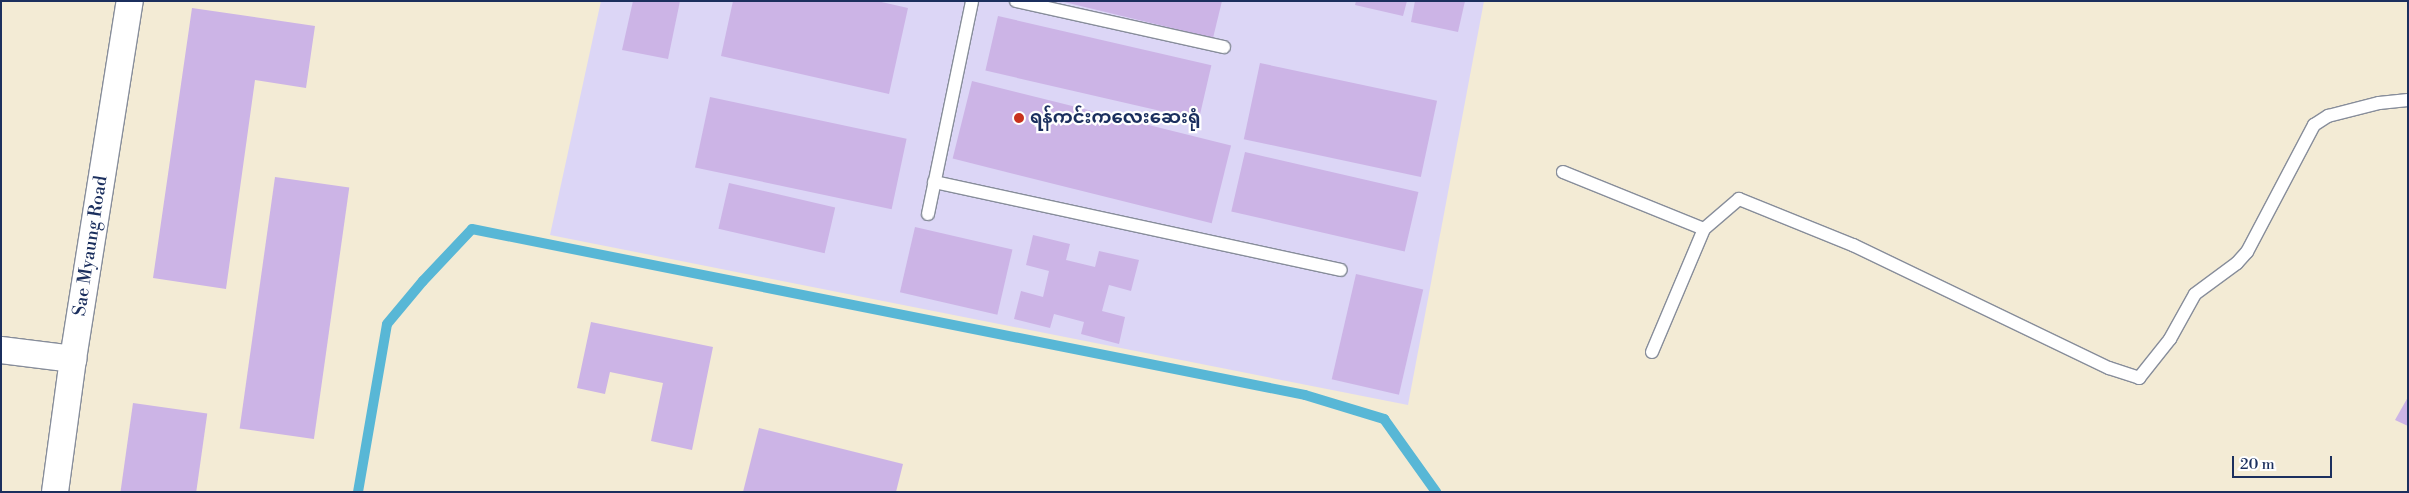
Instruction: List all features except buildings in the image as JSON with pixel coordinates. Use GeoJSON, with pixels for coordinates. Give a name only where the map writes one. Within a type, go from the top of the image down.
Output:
{"type":"FeatureCollection","features":[{"type":"Feature","properties":{"kind":"street","name":"Sae Myaung Road"},"geometry":{"type":"LineString","coordinates":[[55,492],[73,359],[130,1]]}},
{"type":"Feature","properties":{"kind":"street"},"geometry":{"type":"LineString","coordinates":[[1,350],[73,359]]}},
{"type":"Feature","properties":{"kind":"lane"},"geometry":{"type":"LineString","coordinates":[[928,214],[972,1]]}},
{"type":"Feature","properties":{"kind":"lane"},"geometry":{"type":"LineString","coordinates":[[1016,1],[1224,47]]}},
{"type":"Feature","properties":{"kind":"lane"},"geometry":{"type":"LineString","coordinates":[[1652,352],[1704,229],[1739,199],[1854,245],[2109,368],[2139,378],[2170,339],[2195,294],[2237,263],[2247,252],[2314,125],[2328,116],[2379,103],[2408,100]]}},
{"type":"Feature","properties":{"kind":"lane"},"geometry":{"type":"LineString","coordinates":[[1563,172],[1704,229]]}},
{"type":"Feature","properties":{"kind":"lane"},"geometry":{"type":"LineString","coordinates":[[934,182],[1341,270]]}},
{"type":"Feature","properties":{"kind":"shaded area","name":"ရန်ကင်းကလေးဆေးရုံ"},"geometry":{"type":"Polygon","coordinates":[[[601,1],[1484,1],[1408,405],[550,235],[601,1]]]}},
{"type":"Feature","properties":{"kind":"waterway"},"geometry":{"type":"LineString","coordinates":[[358,492],[387,324],[423,281],[472,229],[1305,395],[1384,419],[1436,492]]}},
{"type":"Feature","properties":{"kind":"place","name":"ရန်ကင်းကလေးဆေးရုံ"},"geometry":{"type":"Point","coordinates":[1019,118]}}]}
